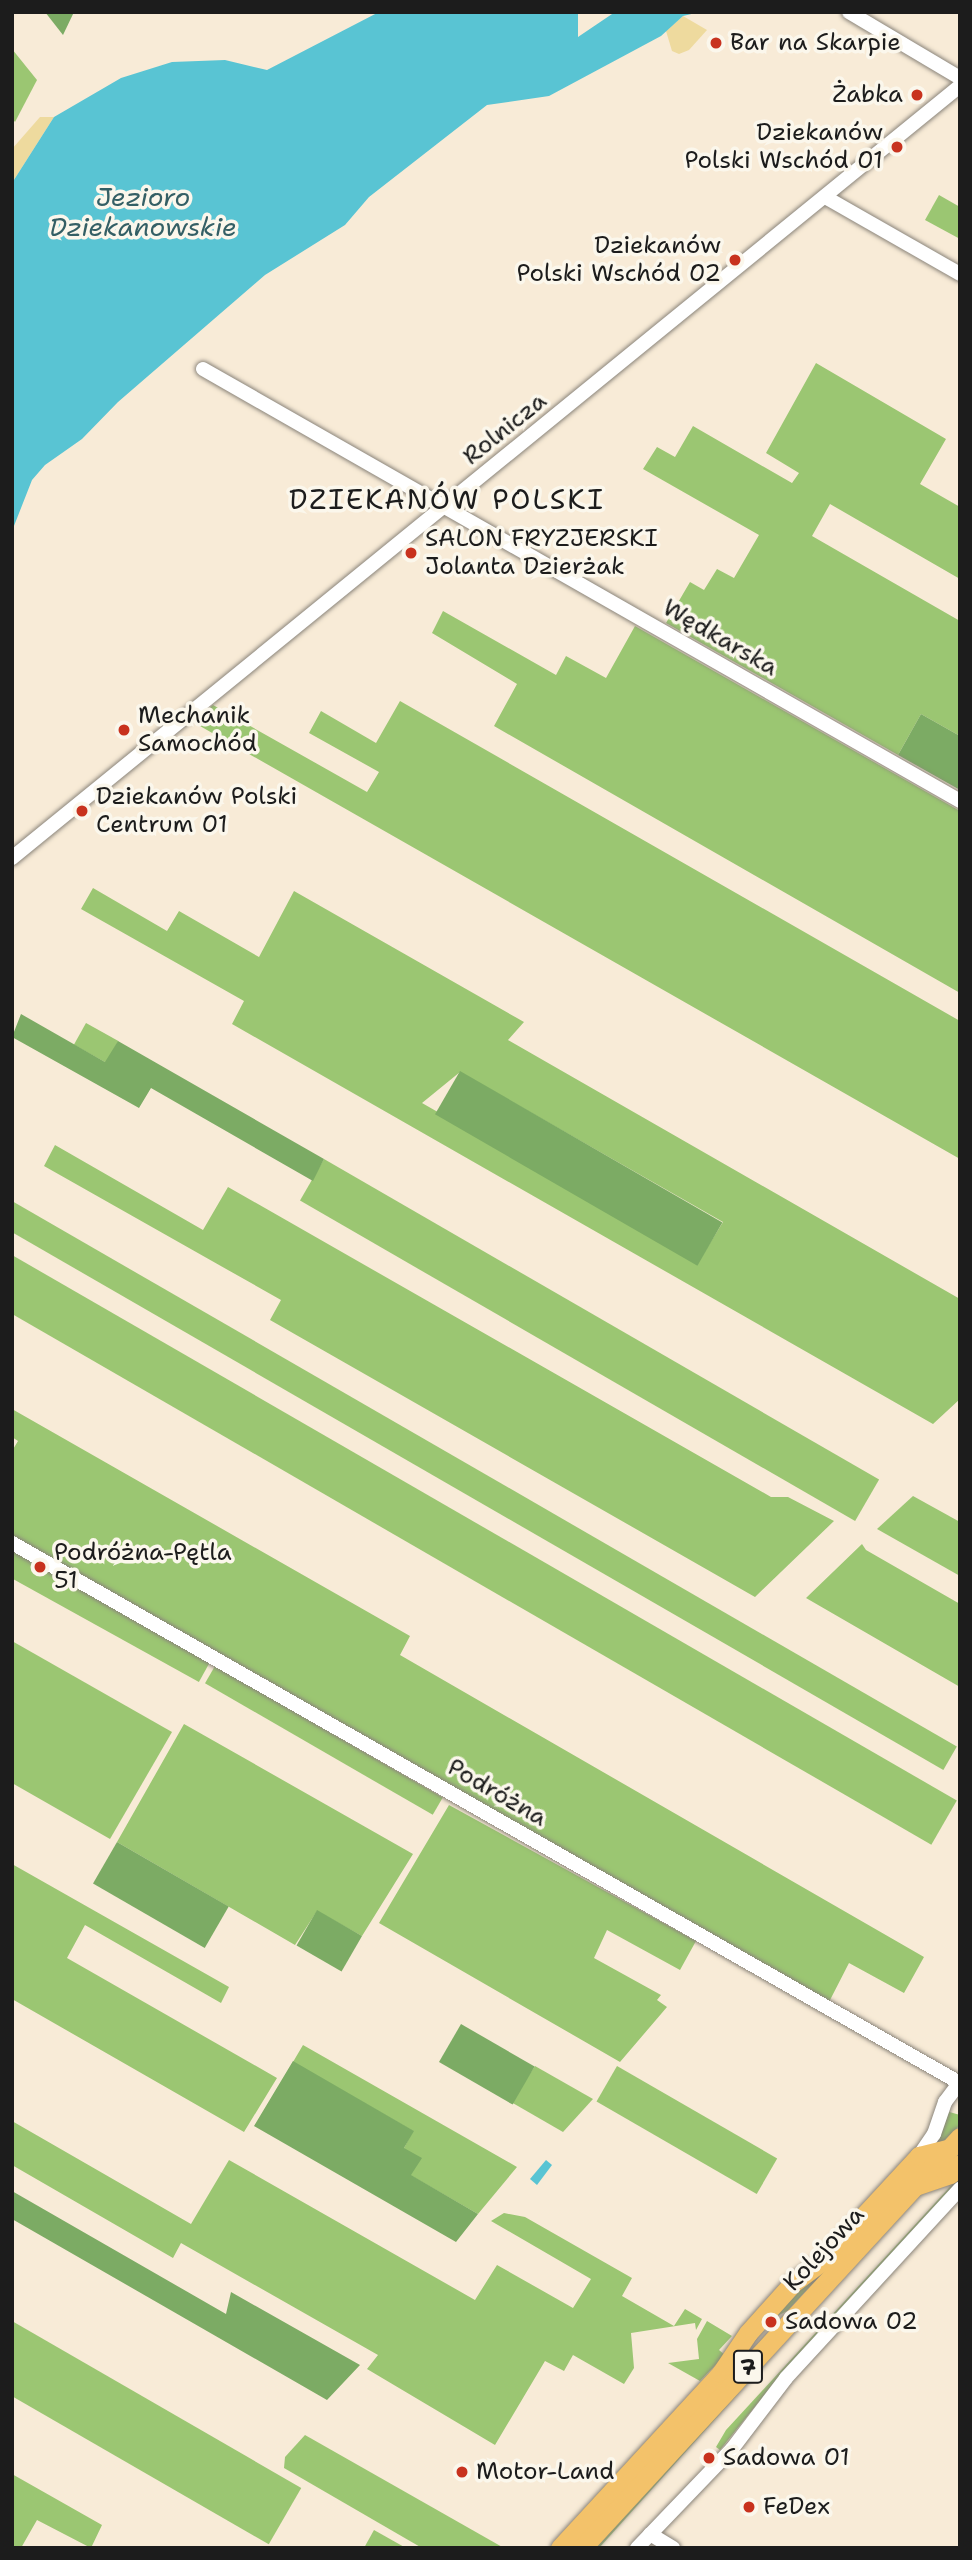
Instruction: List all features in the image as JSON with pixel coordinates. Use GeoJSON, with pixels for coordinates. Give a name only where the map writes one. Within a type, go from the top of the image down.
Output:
{"type":"FeatureCollection","features":[{"type":"Feature","properties":{"kind":"highway"},"geometry":{"type":"LineString","coordinates":[[560,2548],[721,2373],[748,2333],[793,2283],[823,2260],[919,2156],[956,2162]]}},
{"type":"Feature","properties":{"kind":"highway","name":"Kolejowa"},"geometry":{"type":"LineString","coordinates":[[582,2548],[914,2187],[956,2162]]}},
{"type":"Feature","properties":{"kind":"street"},"geometry":{"type":"LineString","coordinates":[[849,12],[960,78]]}},
{"type":"Feature","properties":{"kind":"street","name":"Rolnicza"},"geometry":{"type":"LineString","coordinates":[[12,858],[960,86]]}},
{"type":"Feature","properties":{"kind":"street"},"geometry":{"type":"LineString","coordinates":[[825,197],[960,274]]}},
{"type":"Feature","properties":{"kind":"street","name":"Wędkarska"},"geometry":{"type":"LineString","coordinates":[[203,369],[960,801]]}},
{"type":"Feature","properties":{"kind":"street","name":"Podróżna"},"geometry":{"type":"LineString","coordinates":[[12,1543],[960,2082]]}},
{"type":"Feature","properties":{"kind":"street"},"geometry":{"type":"LineString","coordinates":[[919,2156],[934,2134],[945,2102],[960,2082]]}},
{"type":"Feature","properties":{"kind":"street"},"geometry":{"type":"LineString","coordinates":[[637,2548],[732,2449],[956,2162]]}},
{"type":"Feature","properties":{"kind":"street"},"geometry":{"type":"LineString","coordinates":[[650,2534],[673,2548]]}},
{"type":"Feature","properties":{"kind":"green space"},"geometry":{"type":"Polygon","coordinates":[[[45,12],[74,12],[63,35],[45,12]]]}},
{"type":"Feature","properties":{"kind":"green space"},"geometry":{"type":"Polygon","coordinates":[[[12,49],[37,80],[15,122],[12,118],[12,49]]]}},
{"type":"Feature","properties":{"kind":"green space"},"geometry":{"type":"Polygon","coordinates":[[[939,195],[960,207],[960,239],[925,220],[939,195]]]}},
{"type":"Feature","properties":{"kind":"green space"},"geometry":{"type":"Polygon","coordinates":[[[816,363],[946,439],[920,484],[960,507],[960,579],[830,504],[812,536],[960,621],[960,736],[921,714],[898,755],[666,623],[690,582],[704,590],[717,569],[734,578],[759,535],[643,469],[657,447],[675,457],[693,426],[792,483],[799,473],[766,453],[816,363]]]}},
{"type":"Feature","properties":{"kind":"green space"},"geometry":{"type":"Polygon","coordinates":[[[443,611],[556,675],[566,656],[606,678],[635,626],[960,811],[960,993],[494,726],[517,684],[432,633],[443,611]]]}},
{"type":"Feature","properties":{"kind":"green space"},"geometry":{"type":"Polygon","coordinates":[[[400,701],[960,1021],[960,1159],[193,722],[213,705],[367,792],[379,772],[309,733],[321,711],[376,743],[400,701]]]}},
{"type":"Feature","properties":{"kind":"green space"},"geometry":{"type":"Polygon","coordinates":[[[921,714],[960,736],[960,790],[898,755],[921,714]]]}},
{"type":"Feature","properties":{"kind":"green space"},"geometry":{"type":"Polygon","coordinates":[[[93,888],[167,931],[179,911],[259,957],[294,891],[524,1022],[508,1040],[960,1299],[960,1399],[933,1424],[232,1024],[244,1001],[81,909],[93,888]],[[460,1072],[422,1103],[699,1261],[723,1222],[460,1072]]]}},
{"type":"Feature","properties":{"kind":"green space"},"geometry":{"type":"Polygon","coordinates":[[[21,1014],[105,1062],[118,1041],[324,1159],[313,1181],[151,1088],[139,1108],[12,1037],[21,1014]]]}},
{"type":"Feature","properties":{"kind":"green space"},"geometry":{"type":"Polygon","coordinates":[[[86,1023],[118,1041],[106,1063],[74,1045],[86,1023]]]}},
{"type":"Feature","properties":{"kind":"green space"},"geometry":{"type":"Polygon","coordinates":[[[460,1071],[722,1222],[697,1266],[435,1114],[460,1071]]]}},
{"type":"Feature","properties":{"kind":"green space"},"geometry":{"type":"Polygon","coordinates":[[[55,1145],[203,1230],[228,1187],[771,1497],[788,1497],[834,1521],[755,1597],[270,1320],[281,1300],[44,1166],[55,1145]]]}},
{"type":"Feature","properties":{"kind":"green space"},"geometry":{"type":"Polygon","coordinates":[[[324,1159],[879,1480],[855,1521],[300,1201],[324,1159]]]}},
{"type":"Feature","properties":{"kind":"green space"},"geometry":{"type":"Polygon","coordinates":[[[12,1201],[957,1746],[943,1770],[12,1232],[12,1201]]]}},
{"type":"Feature","properties":{"kind":"green space"},"geometry":{"type":"Polygon","coordinates":[[[12,1255],[957,1800],[931,1845],[12,1314],[12,1255]]]}},
{"type":"Feature","properties":{"kind":"green space"},"geometry":{"type":"Polygon","coordinates":[[[12,1409],[410,1636],[400,1655],[924,1957],[904,1993],[849,1963],[829,2002],[12,1537],[12,1451],[18,1441],[12,1437],[12,1409]]]}},
{"type":"Feature","properties":{"kind":"green space"},"geometry":{"type":"Polygon","coordinates":[[[913,1496],[960,1522],[960,1576],[877,1529],[913,1496]]]}},
{"type":"Feature","properties":{"kind":"green space"},"geometry":{"type":"Polygon","coordinates":[[[862,1544],[866,1550],[960,1604],[960,1687],[806,1598],[862,1544]]]}},
{"type":"Feature","properties":{"kind":"green space"},"geometry":{"type":"Polygon","coordinates":[[[12,1551],[211,1661],[199,1682],[12,1578],[12,1551]]]}},
{"type":"Feature","properties":{"kind":"green space"},"geometry":{"type":"Polygon","coordinates":[[[12,1641],[172,1732],[110,1839],[12,1783],[12,1641]]]}},
{"type":"Feature","properties":{"kind":"green space"},"geometry":{"type":"Polygon","coordinates":[[[215,1666],[443,1798],[433,1815],[205,1683],[215,1666]]]}},
{"type":"Feature","properties":{"kind":"green space"},"geometry":{"type":"Polygon","coordinates":[[[184,1724],[413,1854],[362,1936],[317,1911],[295,1945],[117,1842],[184,1724]]]}},
{"type":"Feature","properties":{"kind":"green space"},"geometry":{"type":"Polygon","coordinates":[[[449,1805],[696,1941],[680,1970],[607,1930],[594,1958],[661,1995],[657,2000],[667,2007],[620,2062],[379,1923],[449,1805]]]}},
{"type":"Feature","properties":{"kind":"green space"},"geometry":{"type":"Polygon","coordinates":[[[117,1842],[229,1906],[205,1948],[93,1884],[117,1842]]]}},
{"type":"Feature","properties":{"kind":"green space"},"geometry":{"type":"Polygon","coordinates":[[[12,1864],[229,1987],[221,2003],[85,1925],[67,1958],[277,2078],[244,2132],[12,1999],[12,1864]]]}},
{"type":"Feature","properties":{"kind":"green space"},"geometry":{"type":"Polygon","coordinates":[[[317,1910],[362,1936],[342,1972],[296,1946],[317,1910]]]}},
{"type":"Feature","properties":{"kind":"green space"},"geometry":{"type":"Polygon","coordinates":[[[461,2024],[535,2066],[513,2105],[439,2062],[461,2024]]]}},
{"type":"Feature","properties":{"kind":"green space"},"geometry":{"type":"Polygon","coordinates":[[[303,2045],[517,2167],[478,2214],[410,2175],[404,2148],[413,2131],[293,2062],[303,2045]]]}},
{"type":"Feature","properties":{"kind":"green space"},"geometry":{"type":"Polygon","coordinates":[[[293,2061],[414,2131],[404,2148],[422,2158],[411,2175],[478,2214],[456,2242],[254,2126],[293,2061]]]}},
{"type":"Feature","properties":{"kind":"green space"},"geometry":{"type":"Polygon","coordinates":[[[535,2066],[593,2099],[563,2132],[511,2102],[535,2066]]]}},
{"type":"Feature","properties":{"kind":"green space"},"geometry":{"type":"Polygon","coordinates":[[[617,2066],[777,2158],[757,2194],[596,2102],[617,2066]]]}},
{"type":"Feature","properties":{"kind":"green space"},"geometry":{"type":"Polygon","coordinates":[[[946,2111],[960,2115],[960,2125],[787,2311],[777,2316],[773,2313],[821,2267],[946,2111]]]}},
{"type":"Feature","properties":{"kind":"green space"},"geometry":{"type":"Polygon","coordinates":[[[12,2121],[191,2224],[229,2160],[475,2300],[497,2265],[573,2308],[591,2279],[491,2221],[504,2213],[525,2217],[632,2278],[622,2296],[674,2326],[685,2309],[702,2319],[696,2330],[695,2323],[631,2333],[634,2368],[624,2384],[573,2355],[564,2371],[545,2361],[495,2445],[367,2369],[378,2355],[181,2243],[173,2258],[12,2165],[12,2121]]]}},
{"type":"Feature","properties":{"kind":"green space"},"geometry":{"type":"Polygon","coordinates":[[[960,2176],[960,2183],[769,2389],[720,2450],[716,2447],[726,2430],[960,2176]]]}},
{"type":"Feature","properties":{"kind":"green space"},"geometry":{"type":"Polygon","coordinates":[[[12,2191],[226,2314],[231,2292],[360,2365],[327,2400],[12,2219],[12,2191]]]}},
{"type":"Feature","properties":{"kind":"green space"},"geometry":{"type":"Polygon","coordinates":[[[833,2288],[599,2548],[590,2548],[833,2288]]]}},
{"type":"Feature","properties":{"kind":"green space"},"geometry":{"type":"Polygon","coordinates":[[[12,2321],[301,2488],[269,2544],[12,2396],[12,2321]]]}},
{"type":"Feature","properties":{"kind":"green space"},"geometry":{"type":"Polygon","coordinates":[[[707,2321],[732,2336],[719,2350],[725,2355],[700,2381],[668,2363],[699,2359],[697,2339],[707,2321]]]}},
{"type":"Feature","properties":{"kind":"green space"},"geometry":{"type":"Polygon","coordinates":[[[305,2435],[504,2548],[422,2548],[284,2468],[285,2457],[305,2435]]]}},
{"type":"Feature","properties":{"kind":"green space"},"geometry":{"type":"Polygon","coordinates":[[[12,2474],[102,2525],[91,2548],[37,2520],[21,2548],[12,2548],[12,2474]]]}},
{"type":"Feature","properties":{"kind":"green space"},"geometry":{"type":"Polygon","coordinates":[[[374,2530],[406,2548],[364,2548],[374,2530]]]}},
{"type":"Feature","properties":{"kind":"sand"},"geometry":{"type":"Polygon","coordinates":[[[683,16],[707,30],[689,50],[679,54],[672,51],[666,31],[683,16]]]}},
{"type":"Feature","properties":{"kind":"sand"},"geometry":{"type":"Polygon","coordinates":[[[40,117],[54,117],[12,183],[12,149],[40,117]]]}},
{"type":"Feature","properties":{"kind":"water","name":"Jezioro Dziekanowskie"},"geometry":{"type":"Polygon","coordinates":[[[379,12],[578,12],[578,37],[615,12],[700,12],[683,16],[661,36],[549,96],[487,105],[369,197],[345,225],[265,275],[118,402],[82,439],[45,465],[32,480],[12,531],[12,183],[54,117],[121,78],[172,62],[225,60],[267,70],[379,12]]]}},
{"type":"Feature","properties":{"kind":"water"},"geometry":{"type":"Polygon","coordinates":[[[546,2160],[552,2165],[537,2185],[530,2179],[546,2160]]]}},
{"type":"Feature","properties":{"kind":"place","name":"Bar na Skarpie"},"geometry":{"type":"Point","coordinates":[716,43]}},
{"type":"Feature","properties":{"kind":"place","name":"Żabka"},"geometry":{"type":"Point","coordinates":[917,95]}},
{"type":"Feature","properties":{"kind":"place","name":"Dziekanów Polski Wschód 01"},"geometry":{"type":"Point","coordinates":[897,147]}},
{"type":"Feature","properties":{"kind":"place","name":"Dziekanów Polski Wschód 02"},"geometry":{"type":"Point","coordinates":[735,260]}},
{"type":"Feature","properties":{"kind":"place","name":"SALON FRYZJERSKI Jolanta Dzierżak"},"geometry":{"type":"Point","coordinates":[411,553]}},
{"type":"Feature","properties":{"kind":"place","name":"Mechanik Samochód"},"geometry":{"type":"Point","coordinates":[124,730]}},
{"type":"Feature","properties":{"kind":"place","name":"Dziekanów Polski Centrum 01"},"geometry":{"type":"Point","coordinates":[82,811]}},
{"type":"Feature","properties":{"kind":"place","name":"Podróżna-Pętla 51"},"geometry":{"type":"Point","coordinates":[40,1567]}},
{"type":"Feature","properties":{"kind":"place","name":"Sadowa 02"},"geometry":{"type":"Point","coordinates":[771,2322]}},
{"type":"Feature","properties":{"kind":"place","name":"Sadowa 01"},"geometry":{"type":"Point","coordinates":[709,2458]}},
{"type":"Feature","properties":{"kind":"place","name":"Motor-Land"},"geometry":{"type":"Point","coordinates":[462,2472]}},
{"type":"Feature","properties":{"kind":"place","name":"FeDex"},"geometry":{"type":"Point","coordinates":[749,2507]}},
{"type":"Feature","properties":{"kind":"district","name":"DZIEKANÓW POLSKI"},"geometry":{"type":"Point","coordinates":[447,499]}}]}
